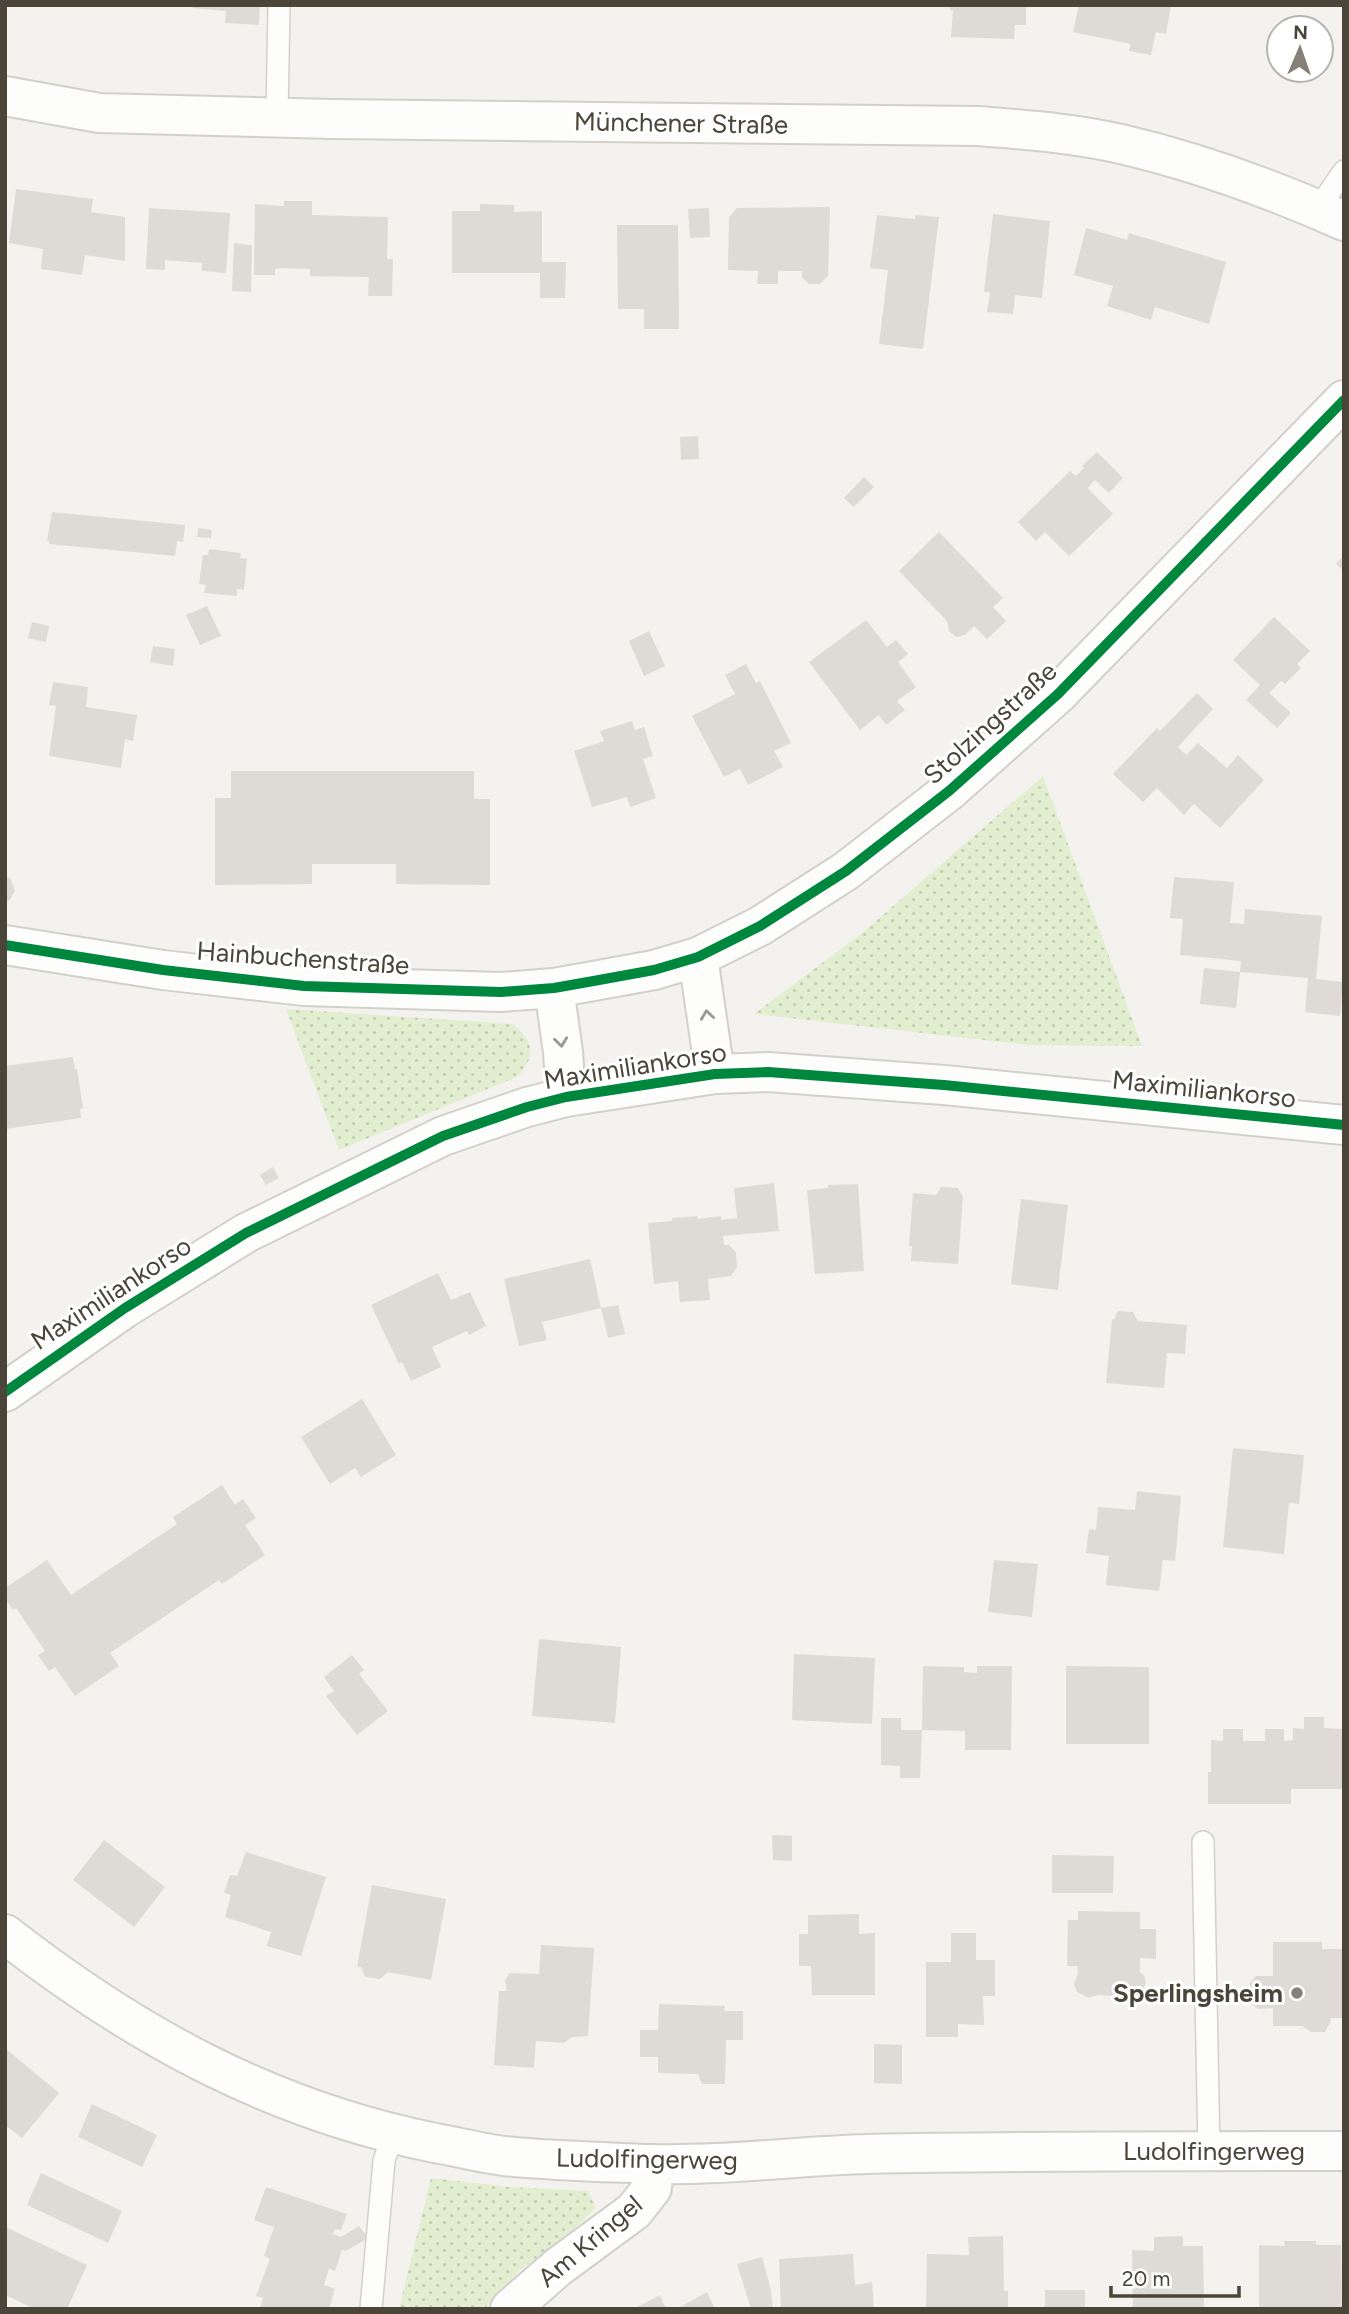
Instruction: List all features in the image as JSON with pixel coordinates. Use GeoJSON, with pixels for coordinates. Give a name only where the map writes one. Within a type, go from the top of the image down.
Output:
{"type":"FeatureCollection","features":[{"type":"Feature","properties":{"kind":"street","name":"Münchener Straße"},"geometry":{"type":"LineString","coordinates":[[5,96],[99,113],[978,126],[1050,132],[1120,143],[1182,160],[1238,177],[1331,215]]}},
{"type":"Feature","properties":{"kind":"street","name":"Stolzingstraße"},"geometry":{"type":"LineString","coordinates":[[599,980],[654,970],[698,957],[760,926],[846,871],[949,792],[1058,694],[1344,400]]}},
{"type":"Feature","properties":{"kind":"street","name":"Hainbuchenstraße"},"geometry":{"type":"LineString","coordinates":[[5,945],[163,970],[304,986],[501,992],[554,988],[599,980]]}},
{"type":"Feature","properties":{"kind":"street"},"geometry":{"type":"LineString","coordinates":[[698,957],[715,1074]]}},
{"type":"Feature","properties":{"kind":"street"},"geometry":{"type":"LineString","coordinates":[[554,988],[566,1097]]}},
{"type":"Feature","properties":{"kind":"street","name":"Maximiliankorso"},"geometry":{"type":"LineString","coordinates":[[5,1392],[125,1308],[246,1233],[443,1136],[527,1107],[566,1097],[715,1074],[768,1072],[944,1085],[1344,1125]]}},
{"type":"Feature","properties":{"kind":"street","name":"Ludolfingerweg"},"geometry":{"type":"LineString","coordinates":[[5,1934],[63,1979],[136,2026],[245,2083],[310,2108],[393,2134],[502,2156],[654,2164],[864,2154],[1344,2151]]}},
{"type":"Feature","properties":{"kind":"street","name":"Am Kringel"},"geometry":{"type":"LineString","coordinates":[[510,2309],[558,2267],[634,2211],[652,2188],[654,2164]]}},
{"type":"Feature","properties":{"kind":"lane"},"geometry":{"type":"LineString","coordinates":[[277,117],[279,5]]}},
{"type":"Feature","properties":{"kind":"lane"},"geometry":{"type":"LineString","coordinates":[[1331,215],[1344,171]]}},
{"type":"Feature","properties":{"kind":"lane"},"geometry":{"type":"LineString","coordinates":[[1203,1842],[1209,2151]]}},
{"type":"Feature","properties":{"kind":"lane"},"geometry":{"type":"LineString","coordinates":[[371,2309],[384,2161],[393,2134]]}},
{"type":"Feature","properties":{"kind":"green space"},"geometry":{"type":"Polygon","coordinates":[[[1043,776],[1142,1046],[1030,1045],[754,1014],[861,934],[1043,776]]]}},
{"type":"Feature","properties":{"kind":"green space"},"geometry":{"type":"Polygon","coordinates":[[[286,1009],[512,1024],[529,1043],[530,1056],[517,1077],[339,1150],[286,1009]]]}},
{"type":"Feature","properties":{"kind":"green space"},"geometry":{"type":"Polygon","coordinates":[[[431,2178],[509,2187],[588,2191],[596,2208],[575,2228],[519,2271],[484,2309],[399,2309],[431,2178]]]}},
{"type":"Feature","properties":{"kind":"building"},"geometry":{"type":"Polygon","coordinates":[[[193,5],[260,5],[259,25],[225,23],[226,11],[193,8],[193,5]]]}},
{"type":"Feature","properties":{"kind":"building"},"geometry":{"type":"Polygon","coordinates":[[[950,5],[1026,5],[1026,25],[1015,25],[1014,39],[951,37],[953,10],[950,10],[950,5]]]}},
{"type":"Feature","properties":{"kind":"building"},"geometry":{"type":"Polygon","coordinates":[[[1079,5],[1171,5],[1166,34],[1156,32],[1151,55],[1129,51],[1131,44],[1073,32],[1079,5]]]}},
{"type":"Feature","properties":{"kind":"building"},"geometry":{"type":"Polygon","coordinates":[[[16,189],[93,199],[91,212],[125,217],[125,261],[85,255],[82,275],[41,269],[43,249],[9,243],[16,189]]]}},
{"type":"Feature","properties":{"kind":"building"},"geometry":{"type":"Polygon","coordinates":[[[284,201],[312,201],[312,215],[388,217],[387,259],[393,259],[392,296],[368,296],[369,277],[310,276],[310,269],[283,268],[275,269],[275,275],[254,275],[255,204],[284,206],[284,201]]]}},
{"type":"Feature","properties":{"kind":"building"},"geometry":{"type":"Polygon","coordinates":[[[480,204],[514,205],[514,212],[542,211],[542,262],[566,262],[565,298],[540,298],[540,273],[452,273],[452,211],[480,211],[480,204]]]}},
{"type":"Feature","properties":{"kind":"building"},"geometry":{"type":"Polygon","coordinates":[[[830,207],[828,276],[820,284],[809,284],[802,277],[802,271],[778,271],[778,284],[757,284],[758,271],[728,270],[729,217],[737,208],[830,207]]]}},
{"type":"Feature","properties":{"kind":"building"},"geometry":{"type":"Polygon","coordinates":[[[149,208],[230,213],[226,273],[202,271],[202,263],[165,260],[165,270],[146,269],[149,208]]]}},
{"type":"Feature","properties":{"kind":"building"},"geometry":{"type":"Polygon","coordinates":[[[709,208],[710,237],[690,238],[688,209],[709,208]]]}},
{"type":"Feature","properties":{"kind":"building"},"geometry":{"type":"Polygon","coordinates":[[[993,214],[1050,221],[1042,298],[1015,295],[1013,314],[987,312],[990,292],[984,292],[993,214]]]}},
{"type":"Feature","properties":{"kind":"building"},"geometry":{"type":"Polygon","coordinates":[[[877,215],[915,219],[915,215],[939,217],[923,349],[879,344],[888,270],[870,268],[877,215]]]}},
{"type":"Feature","properties":{"kind":"building"},"geometry":{"type":"Polygon","coordinates":[[[617,225],[678,225],[679,329],[644,329],[644,309],[618,309],[617,225]]]}},
{"type":"Feature","properties":{"kind":"building"},"geometry":{"type":"Polygon","coordinates":[[[1086,228],[1127,240],[1129,233],[1226,262],[1209,324],[1155,307],[1151,320],[1107,306],[1113,286],[1074,275],[1086,228]]]}},
{"type":"Feature","properties":{"kind":"building"},"geometry":{"type":"Polygon","coordinates":[[[234,243],[252,245],[251,292],[232,291],[234,243]]]}},
{"type":"Feature","properties":{"kind":"building"},"geometry":{"type":"Polygon","coordinates":[[[698,436],[699,459],[681,460],[680,437],[698,436]]]}},
{"type":"Feature","properties":{"kind":"building"},"geometry":{"type":"Polygon","coordinates":[[[1097,452],[1123,478],[1109,493],[1095,480],[1088,488],[1113,514],[1069,556],[1045,532],[1036,541],[1018,522],[1070,471],[1076,476],[1097,452]]]}},
{"type":"Feature","properties":{"kind":"building"},"geometry":{"type":"Polygon","coordinates":[[[864,477],[874,487],[854,507],[844,498],[864,477]]]}},
{"type":"Feature","properties":{"kind":"building"},"geometry":{"type":"Polygon","coordinates":[[[52,512],[185,525],[183,542],[177,541],[175,556],[49,544],[47,541],[52,512]]]}},
{"type":"Feature","properties":{"kind":"building"},"geometry":{"type":"Polygon","coordinates":[[[198,528],[212,530],[211,538],[197,537],[198,528]]]}},
{"type":"Feature","properties":{"kind":"building"},"geometry":{"type":"Polygon","coordinates":[[[939,532],[1003,598],[993,607],[1006,621],[987,639],[974,626],[965,635],[956,637],[949,631],[947,621],[899,571],[939,532]]]}},
{"type":"Feature","properties":{"kind":"building"},"geometry":{"type":"Polygon","coordinates":[[[209,549],[241,553],[240,558],[247,559],[244,590],[237,589],[237,596],[204,593],[206,585],[199,584],[203,555],[208,555],[209,549]]]}},
{"type":"Feature","properties":{"kind":"building"},"geometry":{"type":"Polygon","coordinates":[[[1344,555],[1344,571],[1336,564],[1344,555]]]}},
{"type":"Feature","properties":{"kind":"building"},"geometry":{"type":"Polygon","coordinates":[[[207,606],[221,636],[200,645],[186,615],[207,606]]]}},
{"type":"Feature","properties":{"kind":"building"},"geometry":{"type":"Polygon","coordinates":[[[1274,617],[1310,651],[1297,664],[1301,668],[1285,684],[1281,681],[1269,693],[1291,713],[1277,728],[1246,700],[1260,685],[1233,660],[1274,617]]]}},
{"type":"Feature","properties":{"kind":"building"},"geometry":{"type":"Polygon","coordinates":[[[866,620],[887,647],[896,640],[908,654],[898,662],[916,687],[897,701],[905,710],[886,725],[879,715],[860,730],[809,662],[866,620]]]}},
{"type":"Feature","properties":{"kind":"building"},"geometry":{"type":"Polygon","coordinates":[[[32,622],[49,626],[46,642],[28,638],[32,622]]]}},
{"type":"Feature","properties":{"kind":"building"},"geometry":{"type":"Polygon","coordinates":[[[649,631],[665,666],[644,676],[629,641],[649,631]]]}},
{"type":"Feature","properties":{"kind":"building"},"geometry":{"type":"Polygon","coordinates":[[[153,646],[175,649],[173,666],[150,662],[153,646]]]}},
{"type":"Feature","properties":{"kind":"building"},"geometry":{"type":"Polygon","coordinates":[[[746,664],[756,683],[760,681],[791,743],[774,751],[783,767],[748,785],[740,769],[724,777],[692,716],[735,694],[725,675],[746,664]]]}},
{"type":"Feature","properties":{"kind":"building"},"geometry":{"type":"Polygon","coordinates":[[[53,682],[88,687],[86,707],[137,715],[133,741],[125,739],[121,768],[49,756],[56,706],[49,705],[53,682]]]}},
{"type":"Feature","properties":{"kind":"building"},"geometry":{"type":"Polygon","coordinates":[[[1197,693],[1213,709],[1178,747],[1186,755],[1198,743],[1227,768],[1238,755],[1264,780],[1220,828],[1194,804],[1184,815],[1157,788],[1143,802],[1113,774],[1157,728],[1160,731],[1197,693]]]}},
{"type":"Feature","properties":{"kind":"building"},"geometry":{"type":"Polygon","coordinates":[[[632,721],[635,730],[644,727],[653,756],[643,759],[656,798],[630,807],[627,797],[592,807],[574,751],[604,741],[600,731],[632,721]]]}},
{"type":"Feature","properties":{"kind":"building"},"geometry":{"type":"Polygon","coordinates":[[[231,771],[474,771],[474,799],[490,799],[490,885],[396,884],[396,864],[312,864],[312,884],[215,885],[215,798],[231,798],[231,771]]]}},
{"type":"Feature","properties":{"kind":"building"},"geometry":{"type":"Polygon","coordinates":[[[5,877],[10,878],[15,891],[9,901],[5,900],[5,877]]]}},
{"type":"Feature","properties":{"kind":"building"},"geometry":{"type":"Polygon","coordinates":[[[1174,877],[1234,882],[1230,923],[1244,924],[1245,909],[1322,916],[1316,979],[1343,982],[1340,1016],[1305,1012],[1308,978],[1240,972],[1241,961],[1180,955],[1183,919],[1170,918],[1174,877]]]}},
{"type":"Feature","properties":{"kind":"building"},"geometry":{"type":"Polygon","coordinates":[[[1204,968],[1240,972],[1236,1008],[1200,1004],[1204,968]]]}},
{"type":"Feature","properties":{"kind":"building"},"geometry":{"type":"Polygon","coordinates":[[[73,1057],[83,1108],[80,1109],[81,1118],[5,1129],[5,1066],[73,1057]]]}},
{"type":"Feature","properties":{"kind":"building"},"geometry":{"type":"Polygon","coordinates":[[[273,1167],[279,1178],[266,1185],[260,1175],[273,1167]]]}},
{"type":"Feature","properties":{"kind":"building"},"geometry":{"type":"Polygon","coordinates":[[[774,1183],[779,1231],[723,1236],[724,1245],[729,1245],[736,1252],[737,1267],[731,1276],[708,1279],[710,1300],[680,1302],[678,1281],[654,1284],[648,1223],[697,1216],[698,1219],[721,1216],[721,1220],[737,1218],[734,1188],[774,1183]]]}},
{"type":"Feature","properties":{"kind":"building"},"geometry":{"type":"Polygon","coordinates":[[[858,1184],[864,1271],[815,1274],[807,1190],[828,1188],[828,1185],[858,1184]]]}},
{"type":"Feature","properties":{"kind":"building"},"geometry":{"type":"Polygon","coordinates":[[[941,1187],[958,1188],[963,1197],[958,1264],[911,1261],[912,1246],[909,1246],[913,1193],[936,1195],[941,1187]]]}},
{"type":"Feature","properties":{"kind":"building"},"geometry":{"type":"Polygon","coordinates":[[[1021,1199],[1068,1205],[1058,1290],[1011,1284],[1021,1199]]]}},
{"type":"Feature","properties":{"kind":"building"},"geometry":{"type":"Polygon","coordinates":[[[590,1259],[601,1308],[542,1322],[547,1340],[519,1346],[504,1279],[590,1259]]]}},
{"type":"Feature","properties":{"kind":"building"},"geometry":{"type":"Polygon","coordinates":[[[438,1273],[451,1300],[470,1292],[486,1326],[469,1335],[467,1331],[432,1347],[441,1367],[411,1381],[402,1362],[399,1364],[371,1305],[438,1273]]]}},
{"type":"Feature","properties":{"kind":"building"},"geometry":{"type":"Polygon","coordinates":[[[618,1305],[625,1334],[608,1338],[601,1308],[618,1305]]]}},
{"type":"Feature","properties":{"kind":"building"},"geometry":{"type":"Polygon","coordinates":[[[1118,1311],[1133,1312],[1138,1321],[1187,1325],[1185,1354],[1167,1353],[1164,1388],[1106,1383],[1112,1319],[1114,1320],[1118,1311]]]}},
{"type":"Feature","properties":{"kind":"building"},"geometry":{"type":"Polygon","coordinates":[[[362,1399],[396,1455],[361,1477],[355,1468],[330,1484],[301,1437],[362,1399]]]}},
{"type":"Feature","properties":{"kind":"building"},"geometry":{"type":"Polygon","coordinates":[[[1233,1448],[1304,1455],[1299,1504],[1289,1503],[1284,1554],[1223,1547],[1233,1448]]]}},
{"type":"Feature","properties":{"kind":"building"},"geometry":{"type":"Polygon","coordinates":[[[222,1485],[235,1505],[243,1499],[256,1518],[245,1525],[265,1555],[222,1584],[219,1580],[110,1653],[119,1666],[75,1696],[55,1667],[49,1671],[38,1655],[45,1651],[16,1608],[13,1610],[5,1599],[5,1588],[47,1560],[71,1595],[177,1524],[173,1517],[222,1485]]]}},
{"type":"Feature","properties":{"kind":"building"},"geometry":{"type":"Polygon","coordinates":[[[1137,1491],[1181,1496],[1175,1561],[1163,1560],[1159,1591],[1106,1585],[1109,1556],[1086,1553],[1089,1529],[1096,1530],[1098,1507],[1135,1510],[1137,1491]]]}},
{"type":"Feature","properties":{"kind":"building"},"geometry":{"type":"Polygon","coordinates":[[[994,1560],[1038,1564],[1032,1617],[988,1612],[994,1560]]]}},
{"type":"Feature","properties":{"kind":"building"},"geometry":{"type":"Polygon","coordinates":[[[539,1639],[621,1647],[615,1723],[532,1716],[539,1639]]]}},
{"type":"Feature","properties":{"kind":"building"},"geometry":{"type":"Polygon","coordinates":[[[794,1654],[875,1658],[872,1724],[792,1720],[794,1654]]]}},
{"type":"Feature","properties":{"kind":"building"},"geometry":{"type":"Polygon","coordinates":[[[352,1655],[364,1670],[359,1674],[388,1711],[357,1735],[326,1696],[334,1691],[324,1677],[352,1655]]]}},
{"type":"Feature","properties":{"kind":"building"},"geometry":{"type":"Polygon","coordinates":[[[923,1666],[964,1667],[964,1672],[977,1673],[977,1666],[1012,1666],[1011,1750],[965,1750],[965,1731],[922,1730],[923,1666]]]}},
{"type":"Feature","properties":{"kind":"building"},"geometry":{"type":"Polygon","coordinates":[[[1066,1666],[1149,1667],[1149,1744],[1066,1744],[1066,1666]]]}},
{"type":"Feature","properties":{"kind":"building"},"geometry":{"type":"Polygon","coordinates":[[[1304,1717],[1324,1717],[1324,1728],[1344,1729],[1344,1789],[1291,1789],[1291,1804],[1208,1804],[1211,1740],[1223,1741],[1223,1729],[1243,1729],[1243,1741],[1265,1741],[1265,1729],[1284,1729],[1284,1741],[1293,1740],[1293,1728],[1304,1729],[1304,1717]]]}},
{"type":"Feature","properties":{"kind":"building"},"geometry":{"type":"Polygon","coordinates":[[[881,1718],[901,1718],[901,1730],[922,1730],[920,1778],[900,1778],[900,1766],[881,1765],[881,1718]]]}},
{"type":"Feature","properties":{"kind":"building"},"geometry":{"type":"Polygon","coordinates":[[[772,1835],[792,1836],[792,1861],[773,1860],[772,1835]]]}},
{"type":"Feature","properties":{"kind":"building"},"geometry":{"type":"Polygon","coordinates":[[[104,1840],[165,1887],[134,1927],[73,1880],[104,1840]]]}},
{"type":"Feature","properties":{"kind":"building"},"geometry":{"type":"Polygon","coordinates":[[[246,1852],[326,1877],[301,1956],[267,1946],[271,1932],[225,1917],[231,1895],[224,1893],[230,1875],[237,1876],[246,1852]]]}},
{"type":"Feature","properties":{"kind":"building"},"geometry":{"type":"Polygon","coordinates":[[[1052,1855],[1114,1856],[1113,1893],[1052,1893],[1052,1855]]]}},
{"type":"Feature","properties":{"kind":"building"},"geometry":{"type":"Polygon","coordinates":[[[372,1885],[446,1899],[431,1980],[388,1972],[380,1979],[365,1977],[361,1967],[357,1967],[372,1885]]]}},
{"type":"Feature","properties":{"kind":"building"},"geometry":{"type":"Polygon","coordinates":[[[1078,1911],[1140,1912],[1140,1929],[1156,1929],[1156,1959],[1140,1958],[1140,1973],[1144,1975],[1146,1983],[1140,1995],[1098,1995],[1088,1998],[1077,1992],[1074,1984],[1078,1974],[1077,1966],[1067,1966],[1068,1920],[1078,1920],[1078,1911]]]}},
{"type":"Feature","properties":{"kind":"building"},"geometry":{"type":"Polygon","coordinates":[[[859,1914],[859,1934],[875,1933],[875,1995],[812,1995],[811,1966],[799,1966],[799,1934],[808,1934],[808,1915],[859,1914]]]}},
{"type":"Feature","properties":{"kind":"building"},"geometry":{"type":"Polygon","coordinates":[[[951,1933],[976,1933],[976,1960],[995,1960],[995,1996],[983,1996],[984,2025],[958,2024],[958,2037],[926,2037],[926,1962],[951,1962],[951,1933]]]}},
{"type":"Feature","properties":{"kind":"building","name":"Sperlingsheim"},"geometry":{"type":"Polygon","coordinates":[[[1273,1942],[1322,1942],[1322,1949],[1344,1949],[1344,2018],[1331,2018],[1325,2032],[1311,2032],[1302,2026],[1273,2026],[1273,2008],[1259,2009],[1250,2003],[1250,1983],[1256,1976],[1273,1976],[1273,1942]]]}},
{"type":"Feature","properties":{"kind":"building"},"geometry":{"type":"Polygon","coordinates":[[[541,1945],[594,1948],[588,2036],[572,2037],[564,2043],[536,2041],[534,2068],[494,2065],[499,1991],[507,1991],[505,1980],[510,1973],[539,1974],[541,1945]]]}},
{"type":"Feature","properties":{"kind":"building"},"geometry":{"type":"Polygon","coordinates":[[[659,2004],[725,2006],[724,2011],[743,2011],[743,2040],[726,2040],[725,2084],[702,2084],[698,2074],[658,2073],[658,2057],[640,2057],[640,2030],[658,2030],[659,2004]]]}},
{"type":"Feature","properties":{"kind":"building"},"geometry":{"type":"Polygon","coordinates":[[[874,2044],[902,2045],[902,2084],[874,2083],[874,2044]]]}},
{"type":"Feature","properties":{"kind":"building"},"geometry":{"type":"Polygon","coordinates":[[[5,2048],[59,2093],[22,2138],[5,2125],[5,2048]]]}},
{"type":"Feature","properties":{"kind":"building"},"geometry":{"type":"Polygon","coordinates":[[[92,2104],[157,2135],[142,2167],[78,2137],[92,2104]]]}},
{"type":"Feature","properties":{"kind":"building"},"geometry":{"type":"Polygon","coordinates":[[[41,2173],[122,2211],[108,2243],[27,2205],[41,2173]]]}},
{"type":"Feature","properties":{"kind":"building"},"geometry":{"type":"Polygon","coordinates":[[[266,2187],[347,2214],[341,2230],[335,2229],[333,2234],[341,2237],[359,2226],[368,2238],[346,2251],[342,2250],[335,2271],[329,2269],[324,2285],[335,2289],[329,2309],[260,2309],[263,2298],[256,2296],[270,2259],[264,2256],[274,2227],[254,2220],[266,2187]]]}},
{"type":"Feature","properties":{"kind":"building"},"geometry":{"type":"Polygon","coordinates":[[[5,2227],[87,2265],[67,2309],[35,2309],[5,2295],[5,2227]]]}},
{"type":"Feature","properties":{"kind":"building"},"geometry":{"type":"Polygon","coordinates":[[[1003,2236],[1004,2291],[1008,2291],[1008,2309],[926,2309],[927,2254],[969,2255],[968,2237],[1003,2236]]]}},
{"type":"Feature","properties":{"kind":"building"},"geometry":{"type":"Polygon","coordinates":[[[1183,2236],[1183,2246],[1203,2246],[1204,2309],[1133,2309],[1132,2250],[1154,2251],[1154,2237],[1183,2236]]]}},
{"type":"Feature","properties":{"kind":"building"},"geometry":{"type":"Polygon","coordinates":[[[1284,2241],[1316,2241],[1316,2245],[1341,2245],[1342,2309],[1259,2309],[1259,2245],[1285,2246],[1284,2241]]]}},
{"type":"Feature","properties":{"kind":"building"},"geometry":{"type":"Polygon","coordinates":[[[853,2254],[855,2285],[872,2282],[874,2309],[781,2309],[779,2259],[853,2254]]]}},
{"type":"Feature","properties":{"kind":"building"},"geometry":{"type":"Polygon","coordinates":[[[762,2257],[773,2309],[751,2309],[737,2264],[762,2257]]]}},
{"type":"Feature","properties":{"kind":"building"},"geometry":{"type":"Polygon","coordinates":[[[1045,2290],[1085,2290],[1085,2309],[1045,2309],[1045,2290]]]}},
{"type":"Feature","properties":{"kind":"building"},"geometry":{"type":"Polygon","coordinates":[[[707,2292],[715,2309],[676,2309],[707,2292]]]}},
{"type":"Feature","properties":{"kind":"building"},"geometry":{"type":"Polygon","coordinates":[[[660,2295],[666,2309],[634,2309],[660,2295]]]}},
{"type":"Feature","properties":{"kind":"cycle path"},"geometry":{"type":"LineString","coordinates":[[5,945],[163,970],[304,986],[501,992],[554,988],[654,970],[698,957],[760,926],[846,871],[949,791],[1058,694],[1344,400]]}},
{"type":"Feature","properties":{"kind":"cycle path"},"geometry":{"type":"LineString","coordinates":[[5,1392],[125,1308],[246,1233],[443,1136],[527,1107],[566,1097],[715,1074],[768,1072],[944,1085],[1344,1125]]}},
{"type":"Feature","properties":{"kind":"place","name":"Sperlingsheim"},"geometry":{"type":"Point","coordinates":[1297,1993]}}]}
